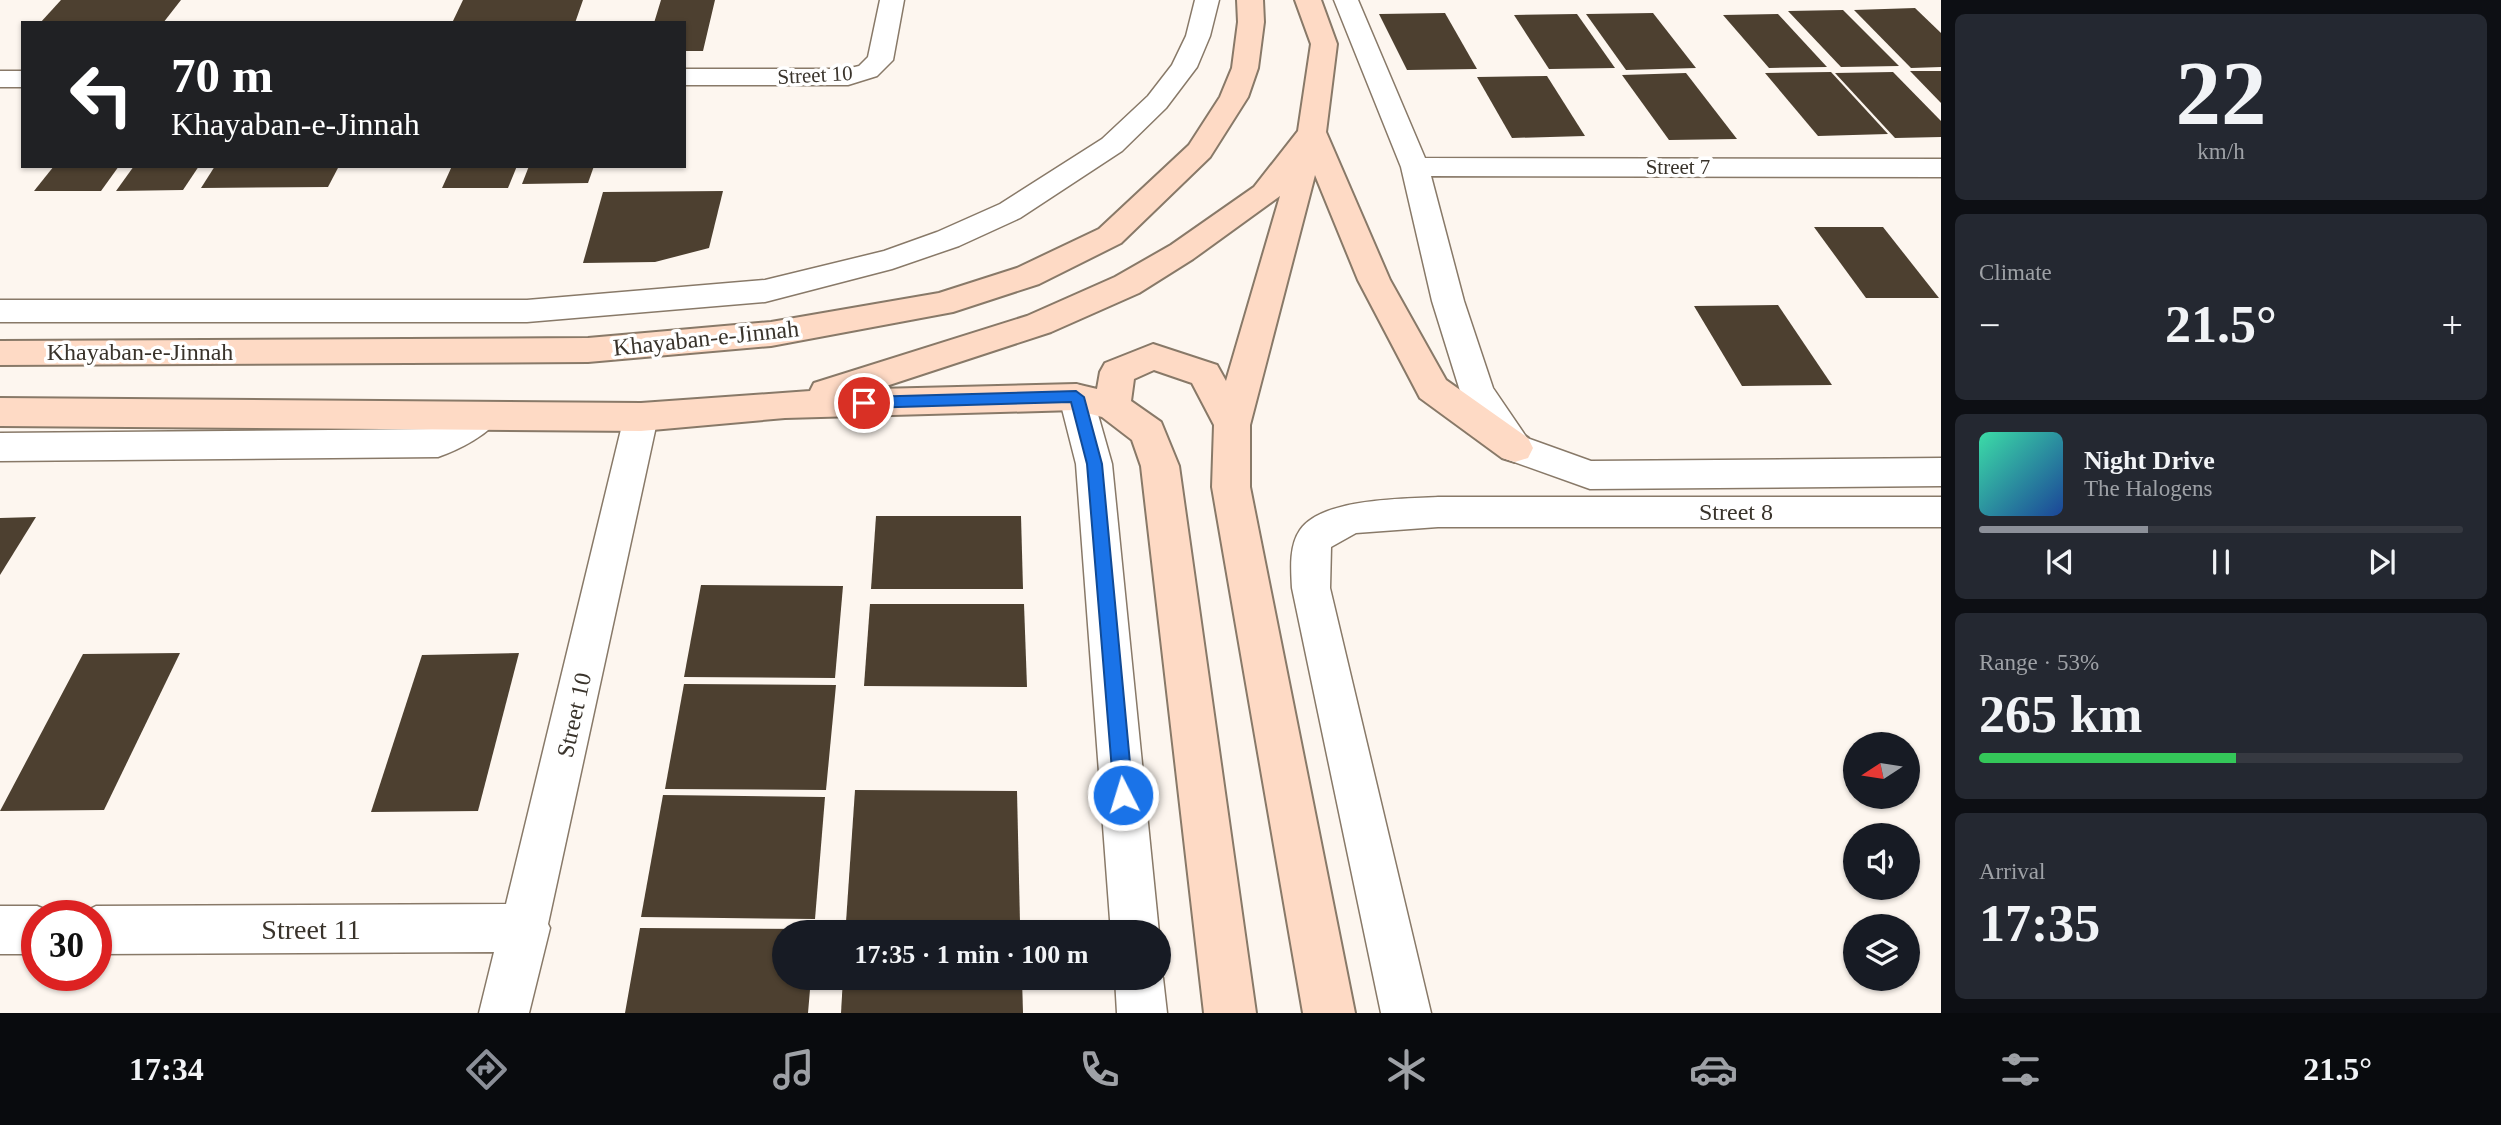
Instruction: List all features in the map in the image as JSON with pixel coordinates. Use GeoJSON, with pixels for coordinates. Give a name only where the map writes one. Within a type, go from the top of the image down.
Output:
{"type":"FeatureCollection","features":[{"type":"Feature","properties":{"kind":"main road","name":"Khayaban-e-Jinnah"},"geometry":{"type":"LineString","coordinates":[[0,353],[512,351],[639,347],[771,334],[941,304],[1028,276],[1110,236],[1200,151],[1234,97],[1245,68],[1251,22],[1250,0]]}},
{"type":"Feature","properties":{"kind":"main road"},"geometry":{"type":"LineString","coordinates":[[1308,0],[1324,44],[1312,132],[1232,425],[1231,487],[1329,1013]]}},
{"type":"Feature","properties":{"kind":"main road"},"geometry":{"type":"LineString","coordinates":[[785,405],[1038,324],[1127,285],[1182,253],[1265,194],[1312,132]]}},
{"type":"Feature","properties":{"kind":"main road"},"geometry":{"type":"LineString","coordinates":[[1312,132],[1374,280],[1433,389],[1515,448]]}},
{"type":"Feature","properties":{"kind":"main road"},"geometry":{"type":"LineString","coordinates":[[1095,401],[1117,372],[1153,357],[1205,374],[1232,425]]}},
{"type":"Feature","properties":{"kind":"main road"},"geometry":{"type":"LineString","coordinates":[[0,412],[641,417],[785,405],[1095,401],[1148,432],[1160,466],[1230,1013]]}},
{"type":"Feature","properties":{"kind":"street","name":"Street 10"},"geometry":{"type":"LineString","coordinates":[[686,78],[848,77],[868,71],[880,60],[892,0]]}},
{"type":"Feature","properties":{"kind":"street"},"geometry":{"type":"LineString","coordinates":[[0,311],[527,311],[765,291],[892,259],[948,239],[998,216],[1065,178],[1112,145],[1157,102],[1184,67],[1198,36],[1207,0]]}},
{"type":"Feature","properties":{"kind":"street"},"geometry":{"type":"LineString","coordinates":[[1346,0],[1415,167],[1448,301],[1477,391],[1515,448],[1590,475],[1941,472]]}},
{"type":"Feature","properties":{"kind":"street"},"geometry":{"type":"LineString","coordinates":[[0,79],[21,79]]}},
{"type":"Feature","properties":{"kind":"street","name":"Street 7"},"geometry":{"type":"LineString","coordinates":[[1415,167],[1941,168]]}},
{"type":"Feature","properties":{"kind":"street"},"geometry":{"type":"LineString","coordinates":[[512,351],[527,311]]}},
{"type":"Feature","properties":{"kind":"street"},"geometry":{"type":"LineString","coordinates":[[1095,401],[1094,464],[1134,920]]}},
{"type":"Feature","properties":{"kind":"street"},"geometry":{"type":"LineString","coordinates":[[0,447],[438,443],[484,415]]}},
{"type":"Feature","properties":{"kind":"street","name":"Street 10"},"geometry":{"type":"LineString","coordinates":[[504,1013],[526,928],[641,417]]}},
{"type":"Feature","properties":{"kind":"street","name":"Street 8"},"geometry":{"type":"LineString","coordinates":[[1406,1013],[1311,588],[1310,560],[1314,539],[1329,528],[1353,518],[1438,512],[1941,512]]}},
{"type":"Feature","properties":{"kind":"street","name":"Street 11"},"geometry":{"type":"LineString","coordinates":[[112,930],[526,928]]}},
{"type":"Feature","properties":{"kind":"street"},"geometry":{"type":"LineString","coordinates":[[0,930],[21,930]]}},
{"type":"Feature","properties":{"kind":"street"},"geometry":{"type":"LineString","coordinates":[[1140,990],[1142,1013]]}},
{"type":"Feature","properties":{"kind":"building"},"geometry":{"type":"Polygon","coordinates":[[[61,0],[181,0],[165,21],[42,21],[61,0]]]}},
{"type":"Feature","properties":{"kind":"building"},"geometry":{"type":"Polygon","coordinates":[[[463,0],[583,0],[576,21],[453,21],[463,0]]]}},
{"type":"Feature","properties":{"kind":"building"},"geometry":{"type":"Polygon","coordinates":[[[661,0],[715,0],[703,51],[686,51],[686,21],[655,21],[661,0]]]}},
{"type":"Feature","properties":{"kind":"building"},"geometry":{"type":"Polygon","coordinates":[[[1915,8],[1941,33],[1941,67],[1911,68],[1854,10],[1915,8]]]}},
{"type":"Feature","properties":{"kind":"building"},"geometry":{"type":"Polygon","coordinates":[[[1843,10],[1899,66],[1841,67],[1788,11],[1843,10]]]}},
{"type":"Feature","properties":{"kind":"building"},"geometry":{"type":"Polygon","coordinates":[[[1445,13],[1477,69],[1407,70],[1379,14],[1445,13]]]}},
{"type":"Feature","properties":{"kind":"building"},"geometry":{"type":"Polygon","coordinates":[[[1653,13],[1696,68],[1626,70],[1586,14],[1653,13]]]}},
{"type":"Feature","properties":{"kind":"building"},"geometry":{"type":"Polygon","coordinates":[[[1577,14],[1615,68],[1549,69],[1514,15],[1577,14]]]}},
{"type":"Feature","properties":{"kind":"building"},"geometry":{"type":"Polygon","coordinates":[[[1778,14],[1827,67],[1769,68],[1723,15],[1778,14]]]}},
{"type":"Feature","properties":{"kind":"building"},"geometry":{"type":"Polygon","coordinates":[[[1910,71],[1941,71],[1941,103],[1910,71]]]}},
{"type":"Feature","properties":{"kind":"building"},"geometry":{"type":"Polygon","coordinates":[[[1831,72],[1888,134],[1818,136],[1765,73],[1831,72]]]}},
{"type":"Feature","properties":{"kind":"building"},"geometry":{"type":"Polygon","coordinates":[[[1893,72],[1941,121],[1941,137],[1895,138],[1835,73],[1893,72]]]}},
{"type":"Feature","properties":{"kind":"building"},"geometry":{"type":"Polygon","coordinates":[[[1686,73],[1737,139],[1669,140],[1622,75],[1686,73]]]}},
{"type":"Feature","properties":{"kind":"building"},"geometry":{"type":"Polygon","coordinates":[[[1547,76],[1585,136],[1512,138],[1477,77],[1547,76]]]}},
{"type":"Feature","properties":{"kind":"building"},"geometry":{"type":"Polygon","coordinates":[[[52,168],[118,168],[101,191],[34,191],[52,168]]]}},
{"type":"Feature","properties":{"kind":"building"},"geometry":{"type":"Polygon","coordinates":[[[133,168],[198,168],[183,190],[116,191],[133,168]]]}},
{"type":"Feature","properties":{"kind":"building"},"geometry":{"type":"Polygon","coordinates":[[[214,168],[338,168],[328,187],[201,188],[214,168]]]}},
{"type":"Feature","properties":{"kind":"building"},"geometry":{"type":"Polygon","coordinates":[[[451,168],[516,168],[508,188],[442,188],[451,168]]]}},
{"type":"Feature","properties":{"kind":"building"},"geometry":{"type":"Polygon","coordinates":[[[528,168],[593,168],[588,183],[522,184],[528,168]]]}},
{"type":"Feature","properties":{"kind":"building"},"geometry":{"type":"Polygon","coordinates":[[[723,191],[709,248],[655,262],[583,263],[603,192],[723,191]]]}},
{"type":"Feature","properties":{"kind":"building"},"geometry":{"type":"Polygon","coordinates":[[[1814,227],[1883,227],[1939,298],[1866,298],[1814,227]]]}},
{"type":"Feature","properties":{"kind":"building"},"geometry":{"type":"Polygon","coordinates":[[[1778,305],[1832,385],[1742,386],[1694,306],[1778,305]]]}},
{"type":"Feature","properties":{"kind":"building"},"geometry":{"type":"Polygon","coordinates":[[[876,516],[1021,516],[1023,589],[871,589],[876,516]]]}},
{"type":"Feature","properties":{"kind":"building"},"geometry":{"type":"Polygon","coordinates":[[[36,517],[0,575],[0,518],[36,517]]]}},
{"type":"Feature","properties":{"kind":"building"},"geometry":{"type":"Polygon","coordinates":[[[701,585],[843,586],[835,678],[684,677],[701,585]]]}},
{"type":"Feature","properties":{"kind":"building"},"geometry":{"type":"Polygon","coordinates":[[[870,604],[1024,604],[1027,687],[864,686],[870,604]]]}},
{"type":"Feature","properties":{"kind":"building"},"geometry":{"type":"Polygon","coordinates":[[[180,653],[104,810],[0,811],[83,654],[180,653]]]}},
{"type":"Feature","properties":{"kind":"building"},"geometry":{"type":"Polygon","coordinates":[[[519,653],[478,811],[371,812],[422,655],[519,653]]]}},
{"type":"Feature","properties":{"kind":"building"},"geometry":{"type":"Polygon","coordinates":[[[684,684],[836,685],[826,790],[665,789],[684,684]]]}},
{"type":"Feature","properties":{"kind":"building"},"geometry":{"type":"Polygon","coordinates":[[[855,790],[1017,791],[1020,920],[846,920],[855,790]]]}},
{"type":"Feature","properties":{"kind":"building"},"geometry":{"type":"Polygon","coordinates":[[[663,795],[825,797],[815,919],[641,917],[663,795]]]}},
{"type":"Feature","properties":{"kind":"building"},"geometry":{"type":"Polygon","coordinates":[[[640,928],[772,929],[772,990],[810,990],[808,1013],[625,1013],[640,928]]]}},
{"type":"Feature","properties":{"kind":"building"},"geometry":{"type":"Polygon","coordinates":[[[842,990],[1022,990],[1023,1013],[841,1013],[842,990]]]}},
{"type":"Feature","properties":{"kind":"route"},"geometry":{"type":"LineString","coordinates":[[864,403],[1076,397],[1094,464],[1123,795]]}}]}
